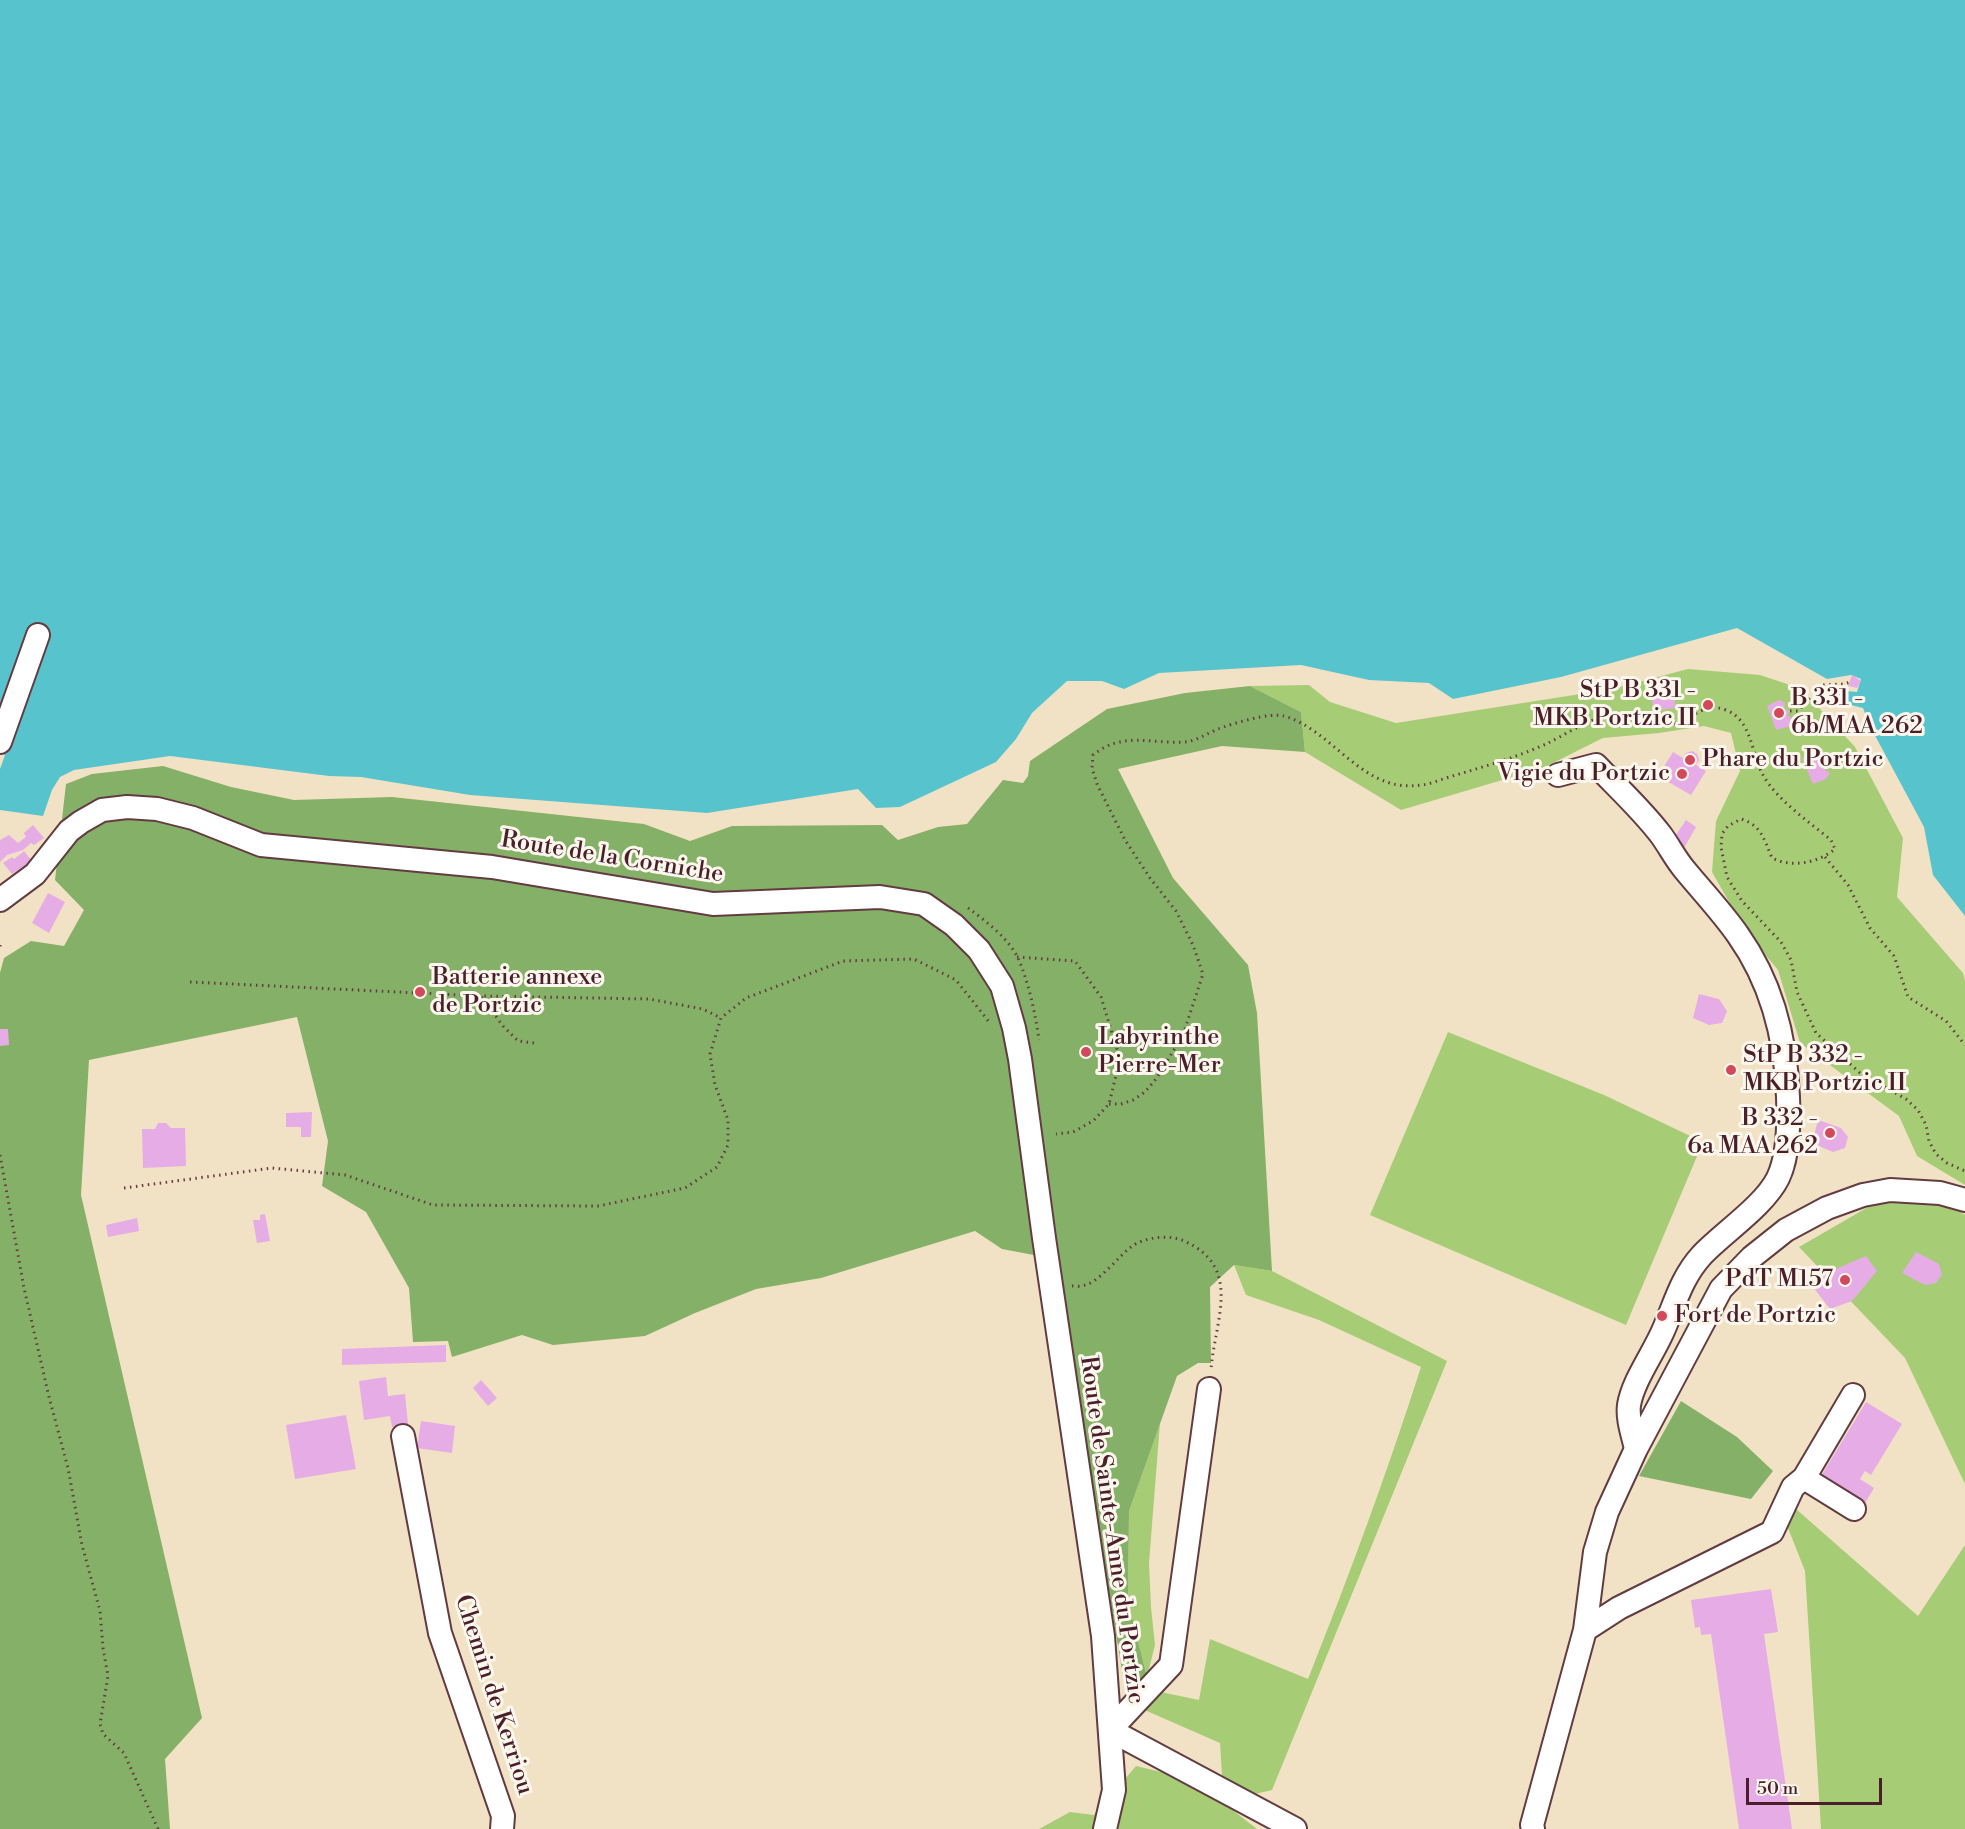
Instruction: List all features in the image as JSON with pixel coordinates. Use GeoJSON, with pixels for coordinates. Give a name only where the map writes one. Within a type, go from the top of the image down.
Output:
{"type":"FeatureCollection","features":[{"type":"Feature","properties":{"kind":"street"},"geometry":{"type":"LineString","coordinates":[[0,742],[38,635]]}},
{"type":"Feature","properties":{"kind":"street"},"geometry":{"type":"LineString","coordinates":[[1558,775],[1596,765],[1661,835],[1677,860],[1738,934],[1749,952],[1769,992],[1776,1012],[1785,1058],[1788,1119],[1779,1176],[1764,1197],[1702,1255],[1685,1276],[1664,1330],[1632,1395],[1629,1416],[1636,1449]]}},
{"type":"Feature","properties":{"kind":"street","name":"Route de la Corniche"},"geometry":{"type":"LineString","coordinates":[[0,900],[35,874],[69,831],[81,822],[102,810],[128,807],[157,809],[194,818],[261,845],[492,867],[713,904],[880,897],[924,904],[954,925],[979,950],[1002,986],[1020,1059],[1044,1238]]}},
{"type":"Feature","properties":{"kind":"street"},"geometry":{"type":"LineString","coordinates":[[1528,1828],[1585,1630],[1595,1552],[1606,1512],[1636,1449],[1721,1288],[1752,1257],[1786,1230],[1827,1208],[1863,1195],[1890,1190],[1940,1193],[1965,1200]]}},
{"type":"Feature","properties":{"kind":"street","name":"Route de Sainte-Anne du Portzic"},"geometry":{"type":"LineString","coordinates":[[1044,1238],[1103,1636],[1114,1790],[1104,1829]]}},
{"type":"Feature","properties":{"kind":"street"},"geometry":{"type":"LineString","coordinates":[[1209,1389],[1171,1665],[1110,1730],[1294,1829]]}},
{"type":"Feature","properties":{"kind":"street"},"geometry":{"type":"LineString","coordinates":[[1585,1630],[1619,1608],[1772,1532],[1793,1487],[1804,1478],[1853,1395]]}},
{"type":"Feature","properties":{"kind":"street","name":"Chemin de Kerriou"},"geometry":{"type":"LineString","coordinates":[[403,1436],[440,1633],[503,1816],[502,1829]]}},
{"type":"Feature","properties":{"kind":"street"},"geometry":{"type":"LineString","coordinates":[[1804,1478],[1854,1509]]}},
{"type":"Feature","properties":{"kind":"path"},"geometry":{"type":"LineString","coordinates":[[1791,711],[1798,711],[1810,696],[1821,694],[1822,685],[1850,682]]}},
{"type":"Feature","properties":{"kind":"path"},"geometry":{"type":"LineString","coordinates":[[1109,1104],[1121,1104],[1133,1100],[1146,1092],[1156,1079],[1183,1035],[1203,974],[1193,945],[1176,911],[1150,878],[1125,840],[1097,784],[1092,768],[1093,755],[1106,745],[1129,740],[1168,743],[1192,741],[1220,728],[1281,715],[1312,728],[1371,776],[1394,786],[1421,785],[1474,770],[1542,745],[1603,717],[1628,714],[1675,723],[1700,710],[1713,708],[1727,710],[1738,719],[1748,732],[1762,773],[1772,789],[1831,840],[1835,849],[1825,857],[1793,864],[1780,862],[1772,858],[1763,837],[1753,823],[1740,819],[1728,826],[1722,834],[1720,847],[1727,877],[1742,901],[1782,942],[1791,960],[1797,992],[1816,1033],[1860,1073],[1906,1099],[1918,1110],[1936,1154],[1947,1163],[1965,1170]]}},
{"type":"Feature","properties":{"kind":"path"},"geometry":{"type":"LineString","coordinates":[[1825,857],[1848,885],[1870,928],[1894,956],[1908,997],[1946,1021],[1965,1045]]}},
{"type":"Feature","properties":{"kind":"path"},"geometry":{"type":"LineString","coordinates":[[1017,957],[1075,961],[1101,996],[1120,1059],[1109,1104],[1093,1121],[1073,1132],[1056,1134]]}},
{"type":"Feature","properties":{"kind":"path"},"geometry":{"type":"LineString","coordinates":[[124,1188],[272,1168],[345,1175],[433,1205],[598,1206],[684,1188],[717,1167],[728,1145],[728,1120],[715,1085],[710,1054],[721,1018],[746,998],[843,961],[914,959],[956,980],[992,1024]]}},
{"type":"Feature","properties":{"kind":"path"},"geometry":{"type":"LineString","coordinates":[[190,982],[481,996],[649,999],[703,1009],[721,1018]]}},
{"type":"Feature","properties":{"kind":"path"},"geometry":{"type":"LineString","coordinates":[[481,996],[503,1026],[518,1041],[534,1043]]}},
{"type":"Feature","properties":{"kind":"path"},"geometry":{"type":"LineString","coordinates":[[0,1155],[24,1288],[68,1468],[82,1545],[100,1611],[108,1676],[99,1724],[103,1734],[124,1753],[158,1829]]}},
{"type":"Feature","properties":{"kind":"path"},"geometry":{"type":"LineString","coordinates":[[1070,1286],[1087,1285],[1133,1246],[1158,1237],[1177,1238],[1198,1247],[1214,1263],[1221,1284],[1209,1389]]}},
{"type":"Feature","properties":{"kind":"green space"},"geometry":{"type":"Polygon","coordinates":[[[1688,669],[1760,675],[1787,684],[1810,698],[1855,747],[1903,838],[1897,897],[1963,973],[1965,981],[1965,1185],[1917,1156],[1899,1116],[1800,1043],[1778,970],[1746,932],[1712,872],[1716,821],[1740,771],[1731,733],[1704,726],[1603,738],[1543,768],[1401,810],[1305,752],[1301,712],[1250,686],[1309,685],[1330,702],[1396,723],[1612,689],[1688,669]]]}},
{"type":"Feature","properties":{"kind":"green space"},"geometry":{"type":"Polygon","coordinates":[[[1250,686],[1301,712],[1305,752],[1222,746],[1118,769],[1173,878],[1248,965],[1257,1013],[1272,1271],[1234,1265],[1210,1287],[1211,1363],[1198,1363],[1177,1376],[1129,1511],[1128,1601],[1147,1677],[1125,1689],[1055,1259],[1002,1249],[975,1231],[821,1278],[756,1289],[645,1336],[553,1345],[522,1335],[452,1357],[448,1341],[413,1342],[409,1288],[366,1212],[322,1186],[328,1141],[297,1017],[89,1060],[81,1195],[202,1718],[165,1759],[170,1829],[0,1829],[0,973],[4,958],[31,941],[64,946],[84,910],[55,880],[66,784],[92,774],[163,766],[231,787],[294,800],[392,797],[644,824],[690,841],[732,826],[882,825],[898,840],[938,827],[967,824],[1003,780],[1023,783],[1028,776],[1030,761],[1107,709],[1185,693],[1250,686]]]}},
{"type":"Feature","properties":{"kind":"green space"},"geometry":{"type":"Polygon","coordinates":[[[1448,1032],[1604,1095],[1703,1142],[1626,1325],[1370,1215],[1448,1032]]]}},
{"type":"Feature","properties":{"kind":"green space"},"geometry":{"type":"Polygon","coordinates":[[[1938,1198],[1965,1215],[1965,1484],[1905,1358],[1799,1247],[1875,1203],[1938,1198]]]}},
{"type":"Feature","properties":{"kind":"green space"},"geometry":{"type":"Polygon","coordinates":[[[1234,1265],[1272,1271],[1447,1361],[1272,1790],[1251,1795],[1222,1775],[1220,1743],[1140,1708],[1151,1690],[1199,1700],[1210,1639],[1308,1679],[1367,1524],[1421,1367],[1319,1320],[1246,1295],[1234,1265]]]}},
{"type":"Feature","properties":{"kind":"green space"},"geometry":{"type":"Polygon","coordinates":[[[1681,1401],[1737,1437],[1773,1471],[1751,1499],[1639,1476],[1681,1401]]]}},
{"type":"Feature","properties":{"kind":"green space"},"geometry":{"type":"Polygon","coordinates":[[[1160,1423],[1149,1563],[1155,1645],[1147,1677],[1128,1601],[1129,1511],[1160,1423]]]}},
{"type":"Feature","properties":{"kind":"green space"},"geometry":{"type":"Polygon","coordinates":[[[1796,1509],[1918,1616],[1965,1545],[1965,1829],[1821,1829],[1805,1571],[1786,1523],[1796,1509]]]}},
{"type":"Feature","properties":{"kind":"green space"},"geometry":{"type":"Polygon","coordinates":[[[1136,1766],[1178,1776],[1222,1802],[1257,1829],[1039,1829],[1070,1812],[1094,1815],[1136,1766]]]}},
{"type":"Feature","properties":{"kind":"water"},"geometry":{"type":"Polygon","coordinates":[[[0,0],[1965,0],[1965,916],[1933,875],[1924,827],[1871,728],[1863,708],[1839,702],[1835,690],[1857,692],[1861,679],[1851,675],[1827,679],[1737,628],[1561,677],[1453,699],[1429,683],[1369,680],[1301,665],[1159,673],[1124,689],[1102,681],[1067,681],[1032,713],[1016,739],[996,762],[900,807],[876,808],[858,789],[707,813],[470,795],[361,777],[329,776],[170,756],[74,770],[60,777],[52,790],[43,816],[0,810],[0,769],[5,755],[0,753],[0,0]]]}},
{"type":"Feature","properties":{"kind":"building"},"geometry":{"type":"Polygon","coordinates":[[[1852,675],[1861,681],[1857,688],[1848,686],[1852,675]]]}},
{"type":"Feature","properties":{"kind":"building"},"geometry":{"type":"Polygon","coordinates":[[[1663,691],[1667,697],[1672,691],[1675,697],[1675,708],[1653,711],[1654,694],[1660,697],[1663,691]]]}},
{"type":"Feature","properties":{"kind":"building","name":"B 331 - 6b/MAA 262"},"geometry":{"type":"Polygon","coordinates":[[[1779,700],[1785,703],[1784,709],[1790,711],[1787,715],[1793,720],[1791,726],[1776,730],[1767,706],[1779,700]]]}},
{"type":"Feature","properties":{"kind":"building","name":"Vigie du Portzic"},"geometry":{"type":"Polygon","coordinates":[[[1692,751],[1697,754],[1699,760],[1696,765],[1706,771],[1691,795],[1658,776],[1673,752],[1683,758],[1686,753],[1692,751]]]}},
{"type":"Feature","properties":{"kind":"building"},"geometry":{"type":"Polygon","coordinates":[[[1816,753],[1824,757],[1820,762],[1828,764],[1825,770],[1830,773],[1826,779],[1813,784],[1802,758],[1816,753]]]}},
{"type":"Feature","properties":{"kind":"building"},"geometry":{"type":"Polygon","coordinates":[[[1686,820],[1696,827],[1684,848],[1674,838],[1686,820]]]}},
{"type":"Feature","properties":{"kind":"building"},"geometry":{"type":"Polygon","coordinates":[[[33,825],[44,838],[34,845],[31,843],[23,850],[7,855],[0,862],[0,840],[9,835],[18,843],[26,837],[24,833],[33,825]]]}},
{"type":"Feature","properties":{"kind":"building"},"geometry":{"type":"Polygon","coordinates":[[[24,851],[32,861],[12,874],[3,863],[12,857],[14,859],[24,851]]]}},
{"type":"Feature","properties":{"kind":"building"},"geometry":{"type":"Polygon","coordinates":[[[48,893],[65,902],[49,933],[32,923],[48,893]]]}},
{"type":"Feature","properties":{"kind":"building"},"geometry":{"type":"Polygon","coordinates":[[[1699,994],[1719,999],[1727,1011],[1722,1023],[1709,1025],[1693,1018],[1699,994]]]}},
{"type":"Feature","properties":{"kind":"building"},"geometry":{"type":"Polygon","coordinates":[[[0,1029],[8,1029],[9,1045],[0,1046],[0,1029]]]}},
{"type":"Feature","properties":{"kind":"building"},"geometry":{"type":"Polygon","coordinates":[[[312,1112],[311,1137],[301,1137],[301,1127],[286,1127],[286,1113],[312,1112]]]}},
{"type":"Feature","properties":{"kind":"building","name":"B 332 - 6a MAA 262"},"geometry":{"type":"Polygon","coordinates":[[[1818,1120],[1841,1128],[1848,1137],[1845,1148],[1833,1152],[1812,1143],[1818,1120]]]}},
{"type":"Feature","properties":{"kind":"building"},"geometry":{"type":"Polygon","coordinates":[[[158,1123],[166,1123],[171,1128],[185,1128],[186,1166],[143,1168],[142,1129],[155,1129],[158,1123]]]}},
{"type":"Feature","properties":{"kind":"building"},"geometry":{"type":"Polygon","coordinates":[[[265,1214],[270,1241],[257,1243],[253,1220],[260,1220],[260,1215],[265,1214]]]}},
{"type":"Feature","properties":{"kind":"building"},"geometry":{"type":"Polygon","coordinates":[[[137,1218],[139,1231],[108,1237],[106,1225],[137,1218]]]}},
{"type":"Feature","properties":{"kind":"building"},"geometry":{"type":"Polygon","coordinates":[[[1916,1252],[1939,1264],[1942,1275],[1936,1283],[1925,1285],[1902,1273],[1916,1252]]]}},
{"type":"Feature","properties":{"kind":"building","name":"PdT M157"},"geometry":{"type":"Polygon","coordinates":[[[1866,1256],[1877,1271],[1852,1301],[1830,1309],[1813,1287],[1826,1273],[1866,1256]]]}},
{"type":"Feature","properties":{"kind":"building"},"geometry":{"type":"Polygon","coordinates":[[[446,1345],[446,1362],[342,1365],[342,1349],[446,1345]]]}},
{"type":"Feature","properties":{"kind":"building"},"geometry":{"type":"Polygon","coordinates":[[[386,1377],[388,1396],[405,1394],[408,1424],[392,1427],[390,1416],[364,1420],[359,1381],[386,1377]]]}},
{"type":"Feature","properties":{"kind":"building"},"geometry":{"type":"Polygon","coordinates":[[[481,1380],[497,1398],[488,1406],[473,1388],[481,1380]]]}},
{"type":"Feature","properties":{"kind":"building"},"geometry":{"type":"Polygon","coordinates":[[[1866,1402],[1902,1424],[1871,1475],[1865,1471],[1860,1479],[1874,1488],[1865,1503],[1821,1476],[1866,1402]]]}},
{"type":"Feature","properties":{"kind":"building"},"geometry":{"type":"Polygon","coordinates":[[[346,1415],[356,1469],[295,1479],[286,1425],[346,1415]]]}},
{"type":"Feature","properties":{"kind":"building"},"geometry":{"type":"Polygon","coordinates":[[[421,1421],[455,1426],[452,1453],[417,1448],[421,1421]]]}},
{"type":"Feature","properties":{"kind":"building"},"geometry":{"type":"Polygon","coordinates":[[[1771,1589],[1778,1632],[1764,1634],[1792,1829],[1739,1829],[1711,1634],[1701,1635],[1700,1627],[1695,1628],[1691,1600],[1771,1589]]]}},
{"type":"Feature","properties":{"kind":"place","name":"StP B 331 - MKB Portzic II"},"geometry":{"type":"Point","coordinates":[1708,705]}},
{"type":"Feature","properties":{"kind":"place","name":"B 331 - 6b/MAA 262"},"geometry":{"type":"Point","coordinates":[1779,713]}},
{"type":"Feature","properties":{"kind":"place","name":"Phare du Portzic"},"geometry":{"type":"Point","coordinates":[1690,760]}},
{"type":"Feature","properties":{"kind":"place","name":"Vigie du Portzic"},"geometry":{"type":"Point","coordinates":[1682,774]}},
{"type":"Feature","properties":{"kind":"place","name":"Batterie annexe de Portzic"},"geometry":{"type":"Point","coordinates":[420,992]}},
{"type":"Feature","properties":{"kind":"place","name":"Labyrinthe Pierre-Mer"},"geometry":{"type":"Point","coordinates":[1086,1052]}},
{"type":"Feature","properties":{"kind":"place","name":"StP B 332 - MKB Portzic II"},"geometry":{"type":"Point","coordinates":[1731,1070]}},
{"type":"Feature","properties":{"kind":"place","name":"B 332 - 6a MAA 262"},"geometry":{"type":"Point","coordinates":[1830,1133]}},
{"type":"Feature","properties":{"kind":"place","name":"PdT M157"},"geometry":{"type":"Point","coordinates":[1845,1280]}},
{"type":"Feature","properties":{"kind":"place","name":"Fort de Portzic"},"geometry":{"type":"Point","coordinates":[1662,1316]}}]}
